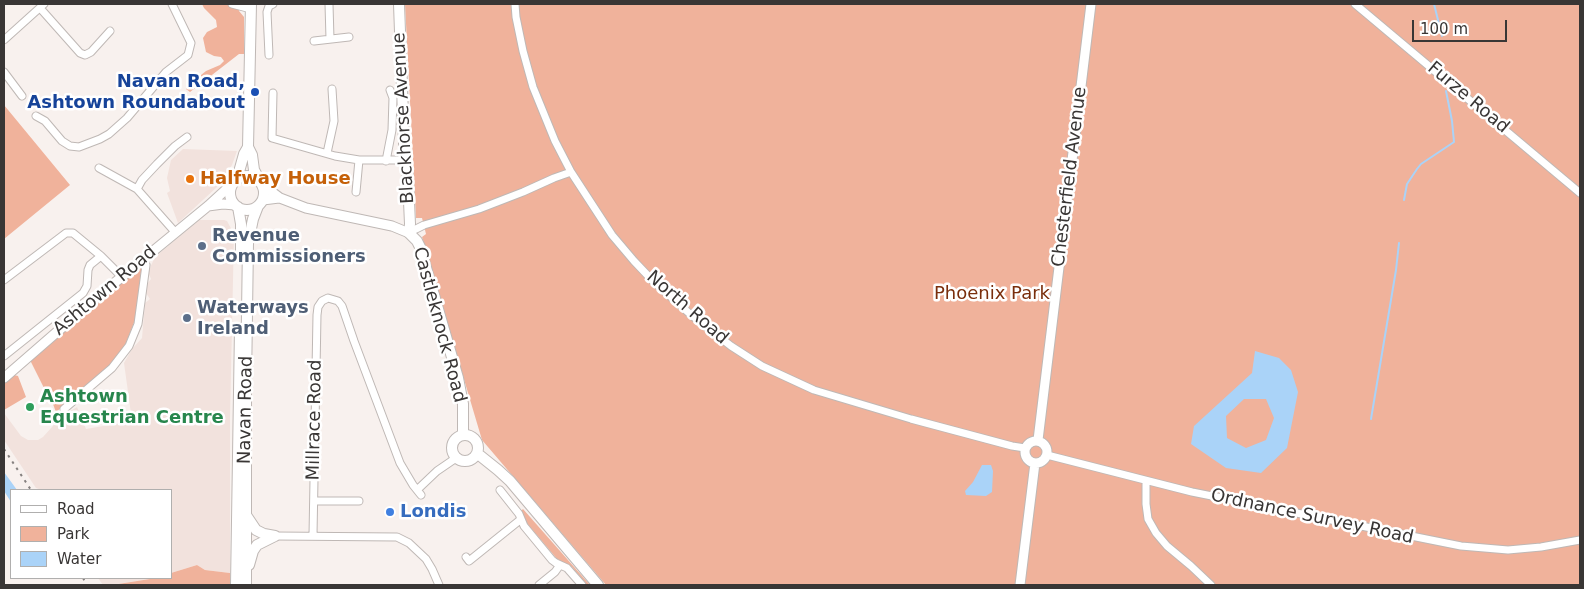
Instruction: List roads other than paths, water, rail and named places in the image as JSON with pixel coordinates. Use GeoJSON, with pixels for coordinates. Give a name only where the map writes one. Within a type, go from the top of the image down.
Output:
{"type":"FeatureCollection","features":[{"type":"Feature","properties":{"kind":"main road","name":"Blackhorse Avenue"},"geometry":{"type":"LineString","coordinates":[[398,4],[409,233]]}},
{"type":"Feature","properties":{"kind":"main road"},"geometry":{"type":"LineString","coordinates":[[248,146],[230,193],[232,201],[237,206],[248,210],[261,203],[265,193],[248,146],[251,6]]}},
{"type":"Feature","properties":{"kind":"main road"},"geometry":{"type":"LineString","coordinates":[[235,181],[247,175],[252,176],[261,183]]}},
{"type":"Feature","properties":{"kind":"main road","name":"Navan Road"},"geometry":{"type":"LineString","coordinates":[[246,585],[248,243],[253,219],[261,203]]}},
{"type":"Feature","properties":{"kind":"main road","name":"Navan Road"},"geometry":{"type":"LineString","coordinates":[[236,585],[242,282],[241,224],[237,206]]}},
{"type":"Feature","properties":{"kind":"main road","name":"Castleknock Road"},"geometry":{"type":"LineString","coordinates":[[409,233],[420,247],[458,378],[463,404],[463,435]]}},
{"type":"Feature","properties":{"kind":"main road"},"geometry":{"type":"LineString","coordinates":[[463,435],[475,438],[479,446],[478,454],[468,462],[456,458],[453,454],[452,446],[456,439],[463,435]]}},
{"type":"Feature","properties":{"kind":"main road"},"geometry":{"type":"LineString","coordinates":[[478,454],[510,481],[598,585]]}},
{"type":"Feature","properties":{"kind":"main road"},"geometry":{"type":"LineString","coordinates":[[245,514],[256,530],[275,536]]}},
{"type":"Feature","properties":{"kind":"main road"},"geometry":{"type":"LineString","coordinates":[[246,585],[253,551],[257,545],[275,536]]}},
{"type":"Feature","properties":{"kind":"street"},"geometry":{"type":"LineString","coordinates":[[36,116],[45,121],[62,141],[70,146],[79,147],[109,134],[127,118],[166,72],[188,55],[190,43],[172,4]]}},
{"type":"Feature","properties":{"kind":"street"},"geometry":{"type":"LineString","coordinates":[[232,4],[241,7],[251,6]]}},
{"type":"Feature","properties":{"kind":"street"},"geometry":{"type":"LineString","coordinates":[[269,55],[267,12],[269,6],[273,4]]}},
{"type":"Feature","properties":{"kind":"street"},"geometry":{"type":"LineString","coordinates":[[329,4],[330,39]]}},
{"type":"Feature","properties":{"kind":"street","name":"North Road"},"geometry":{"type":"LineString","coordinates":[[515,4],[523,51],[533,88],[571,172],[612,235],[652,281],[731,346],[762,366],[791,381],[873,408],[1025,448]]}},
{"type":"Feature","properties":{"kind":"street","name":"Chesterfield Avenue"},"geometry":{"type":"LineString","coordinates":[[1038,440],[1092,4]]}},
{"type":"Feature","properties":{"kind":"street","name":"Furze Road"},"geometry":{"type":"LineString","coordinates":[[1355,4],[1580,193]]}},
{"type":"Feature","properties":{"kind":"street"},"geometry":{"type":"LineString","coordinates":[[4,40],[42,6],[80,53],[85,55],[110,31]]}},
{"type":"Feature","properties":{"kind":"street"},"geometry":{"type":"LineString","coordinates":[[314,40],[349,37]]}},
{"type":"Feature","properties":{"kind":"street"},"geometry":{"type":"LineString","coordinates":[[4,72],[22,96]]}},
{"type":"Feature","properties":{"kind":"street"},"geometry":{"type":"LineString","coordinates":[[327,153],[334,121],[332,90]]}},
{"type":"Feature","properties":{"kind":"street"},"geometry":{"type":"LineString","coordinates":[[386,161],[392,130],[393,98],[390,90]]}},
{"type":"Feature","properties":{"kind":"street"},"geometry":{"type":"LineString","coordinates":[[273,93],[272,138],[359,160],[406,160]]}},
{"type":"Feature","properties":{"kind":"street"},"geometry":{"type":"LineString","coordinates":[[137,189],[142,180],[174,146],[187,137]]}},
{"type":"Feature","properties":{"kind":"street"},"geometry":{"type":"LineString","coordinates":[[356,192],[359,160]]}},
{"type":"Feature","properties":{"kind":"street"},"geometry":{"type":"LineString","coordinates":[[99,168],[137,189],[175,232]]}},
{"type":"Feature","properties":{"kind":"street"},"geometry":{"type":"LineString","coordinates":[[409,233],[416,228],[479,208],[571,172]]}},
{"type":"Feature","properties":{"kind":"street","name":"Ashtown Road"},"geometry":{"type":"LineString","coordinates":[[4,378],[121,276],[208,206],[235,181]]}},
{"type":"Feature","properties":{"kind":"street","name":"Castleknock Road"},"geometry":{"type":"LineString","coordinates":[[261,183],[280,198],[306,208],[392,226],[409,233]]}},
{"type":"Feature","properties":{"kind":"street","name":"Castleknock Road"},"geometry":{"type":"LineString","coordinates":[[261,203],[280,198]]}},
{"type":"Feature","properties":{"kind":"street"},"geometry":{"type":"LineString","coordinates":[[208,206],[222,204],[237,206]]}},
{"type":"Feature","properties":{"kind":"street"},"geometry":{"type":"LineString","coordinates":[[4,280],[66,233],[73,233],[101,256],[121,276]]}},
{"type":"Feature","properties":{"kind":"street"},"geometry":{"type":"LineString","coordinates":[[4,356],[83,293],[87,286],[90,265],[101,256]]}},
{"type":"Feature","properties":{"kind":"street"},"geometry":{"type":"LineString","coordinates":[[64,409],[112,368],[129,346],[138,324],[146,265],[144,258]]}},
{"type":"Feature","properties":{"kind":"street","name":"Millrace Road"},"geometry":{"type":"LineString","coordinates":[[313,535],[317,314],[318,307],[322,301],[328,298],[338,301],[342,306],[400,463],[419,492],[427,479],[456,458]]}},
{"type":"Feature","properties":{"kind":"street"},"geometry":{"type":"LineString","coordinates":[[1038,440],[1046,446],[1047,455],[1042,462],[1035,463],[1026,458],[1025,448],[1029,443],[1038,440]]}},
{"type":"Feature","properties":{"kind":"street","name":"Ordnance Survey Road"},"geometry":{"type":"LineString","coordinates":[[1047,455],[1192,492],[1461,546],[1508,550],[1541,547],[1580,540]]}},
{"type":"Feature","properties":{"kind":"street"},"geometry":{"type":"LineString","coordinates":[[1020,585],[1035,463]]}},
{"type":"Feature","properties":{"kind":"street"},"geometry":{"type":"LineString","coordinates":[[1146,481],[1148,519],[1156,533],[1167,546],[1211,585]]}},
{"type":"Feature","properties":{"kind":"street"},"geometry":{"type":"LineString","coordinates":[[500,490],[518,514],[520,520],[552,560],[571,571],[582,585]]}},
{"type":"Feature","properties":{"kind":"street"},"geometry":{"type":"LineString","coordinates":[[314,501],[360,501]]}},
{"type":"Feature","properties":{"kind":"street"},"geometry":{"type":"LineString","coordinates":[[466,557],[470,561],[520,520]]}},
{"type":"Feature","properties":{"kind":"street"},"geometry":{"type":"LineString","coordinates":[[275,536],[313,535],[399,538],[409,543],[426,559],[439,585]]}},
{"type":"Feature","properties":{"kind":"street"},"geometry":{"type":"LineString","coordinates":[[540,585],[560,565]]}},
{"type":"Feature","properties":{"kind":"water"},"geometry":{"type":"Polygon","coordinates":[[[1255,351],[1279,358],[1291,370],[1298,392],[1287,448],[1261,473],[1226,468],[1191,444],[1194,426],[1252,373],[1255,351]],[[1244,399],[1226,416],[1227,438],[1246,448],[1266,440],[1274,418],[1266,399],[1244,399]]]}},
{"type":"Feature","properties":{"kind":"water"},"geometry":{"type":"Polygon","coordinates":[[[982,465],[991,465],[993,471],[992,492],[986,496],[966,495],[965,491],[973,482],[982,465]]]}},
{"type":"Feature","properties":{"kind":"water"},"geometry":{"type":"Polygon","coordinates":[[[4,472],[16,489],[10,489],[10,500],[4,491],[4,472]]]}},
{"type":"Feature","properties":{"kind":"waterway"},"geometry":{"type":"LineString","coordinates":[[1434,4],[1442,36]]}},
{"type":"Feature","properties":{"kind":"waterway"},"geometry":{"type":"LineString","coordinates":[[1404,200],[1407,184],[1421,164],[1454,142],[1446,91]]}},
{"type":"Feature","properties":{"kind":"waterway"},"geometry":{"type":"LineString","coordinates":[[1371,419],[1399,243]]}},
{"type":"Feature","properties":{"kind":"railway"},"geometry":{"type":"LineString","coordinates":[[4,449],[30,489]]}},
{"type":"Feature","properties":{"kind":"railway"},"geometry":{"type":"LineString","coordinates":[[84,579],[87,585]]}},
{"type":"Feature","properties":{"kind":"place","name":"Navan Road, Ashtown Roundabout"},"geometry":{"type":"Point","coordinates":[255,92]}},
{"type":"Feature","properties":{"kind":"place","name":"Halfway House"},"geometry":{"type":"Point","coordinates":[190,179]}},
{"type":"Feature","properties":{"kind":"place","name":"Revenue Commissioners"},"geometry":{"type":"Point","coordinates":[202,246]}},
{"type":"Feature","properties":{"kind":"place","name":"Waterways Ireland"},"geometry":{"type":"Point","coordinates":[187,318]}},
{"type":"Feature","properties":{"kind":"place","name":"Ashtown Equestrian Centre"},"geometry":{"type":"Point","coordinates":[30,407]}},
{"type":"Feature","properties":{"kind":"place","name":"Londis"},"geometry":{"type":"Point","coordinates":[390,512]}},
{"type":"Feature","properties":{"kind":"park label","name":"Phoenix Park"},"geometry":{"type":"Point","coordinates":[992,294]}}]}
